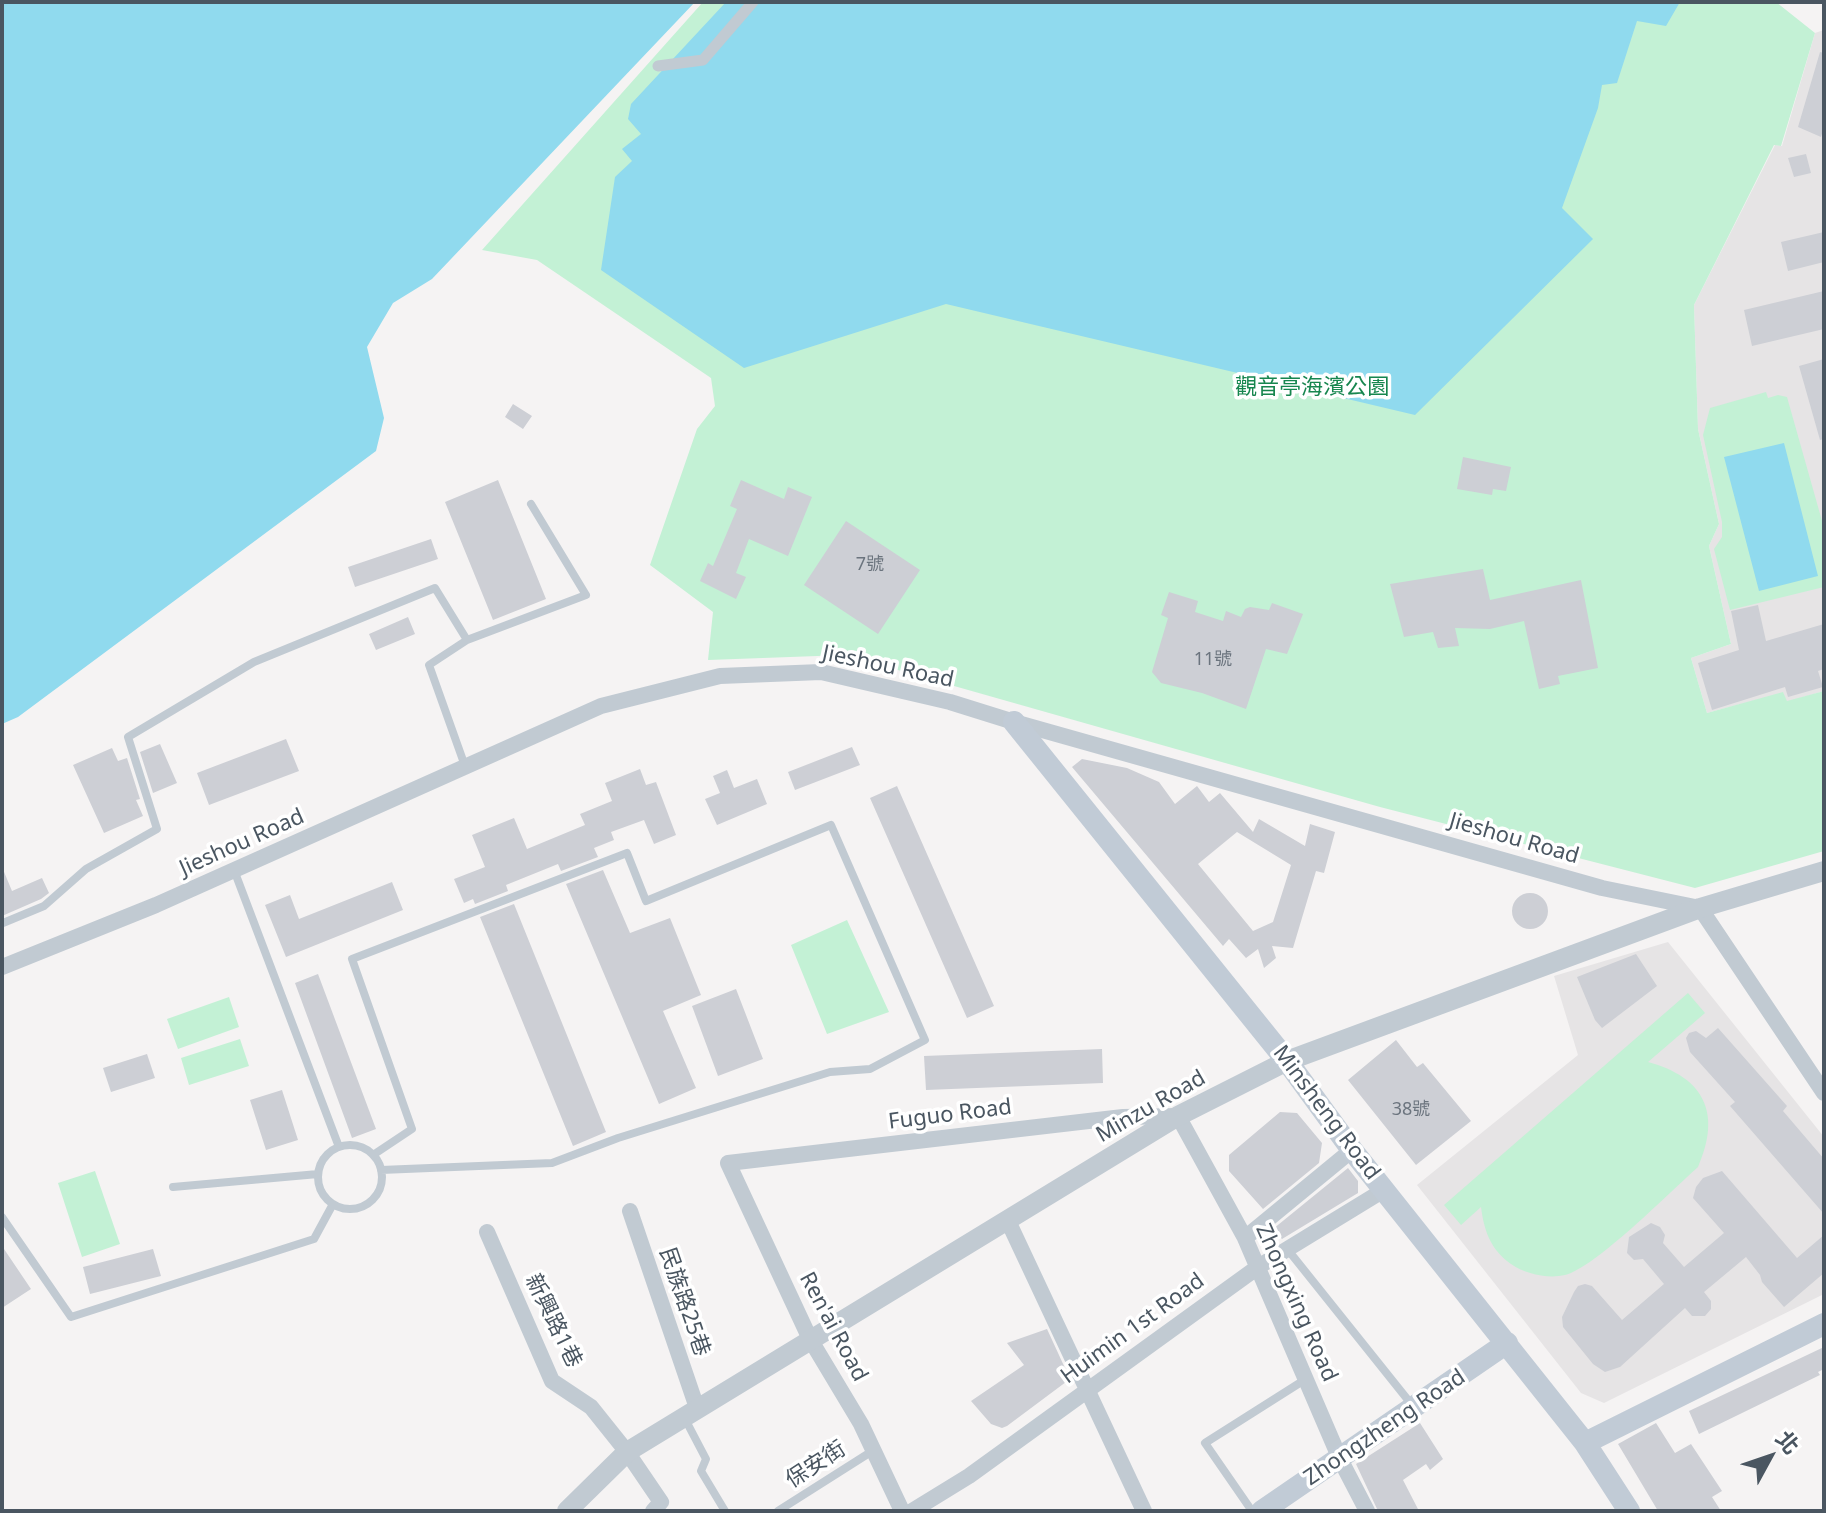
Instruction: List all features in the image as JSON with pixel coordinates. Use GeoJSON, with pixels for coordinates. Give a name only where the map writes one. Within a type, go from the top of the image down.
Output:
{"type":"FeatureCollection","features":[{"type":"Feature","properties":{"kind":"main road","name":"Minsheng Road"},"geometry":{"type":"LineString","coordinates":[[1014,722],[1287,1061],[1352,1150],[1585,1443],[1629,1511]]}},
{"type":"Feature","properties":{"kind":"main road"},"geometry":{"type":"LineString","coordinates":[[1585,1443],[1824,1324]]}},
{"type":"Feature","properties":{"kind":"main road","name":"Zhongzheng Road"},"geometry":{"type":"LineString","coordinates":[[1262,1511],[1507,1343]]}},
{"type":"Feature","properties":{"kind":"street"},"geometry":{"type":"LineString","coordinates":[[658,66],[703,60],[753,2]]}},
{"type":"Feature","properties":{"kind":"street","name":"Jieshou Road"},"geometry":{"type":"LineString","coordinates":[[2,967],[156,905],[601,706],[720,676],[821,672],[950,702],[1602,888],[1700,908]]}},
{"type":"Feature","properties":{"kind":"street","name":"Minzu Road"},"geometry":{"type":"LineString","coordinates":[[567,1511],[627,1452],[1178,1116],[1287,1061],[1700,908],[1824,871]]}},
{"type":"Feature","properties":{"kind":"street"},"geometry":{"type":"LineString","coordinates":[[1700,908],[1824,1093]]}},
{"type":"Feature","properties":{"kind":"street","name":"Fuguo Road"},"geometry":{"type":"LineString","coordinates":[[728,1163],[1123,1117],[1178,1116]]}},
{"type":"Feature","properties":{"kind":"street","name":"Zhongxing Road"},"geometry":{"type":"LineString","coordinates":[[1178,1116],[1245,1238],[1340,1459],[1367,1511]]}},
{"type":"Feature","properties":{"kind":"street"},"geometry":{"type":"LineString","coordinates":[[1245,1238],[1352,1150]]}},
{"type":"Feature","properties":{"kind":"street","name":"Ren'ai Road"},"geometry":{"type":"LineString","coordinates":[[728,1163],[810,1339],[874,1450],[902,1511]]}},
{"type":"Feature","properties":{"kind":"street","name":"Huimin 1st Road"},"geometry":{"type":"LineString","coordinates":[[912,1511],[969,1476],[1258,1267],[1384,1190]]}},
{"type":"Feature","properties":{"kind":"street","name":"民族路25巷"},"geometry":{"type":"LineString","coordinates":[[630,1211],[690,1412]]}},
{"type":"Feature","properties":{"kind":"street"},"geometry":{"type":"LineString","coordinates":[[1008,1221],[1144,1511]]}},
{"type":"Feature","properties":{"kind":"street","name":"新興路1巷"},"geometry":{"type":"LineString","coordinates":[[487,1232],[552,1381],[591,1407],[627,1452],[661,1502],[653,1511]]}},
{"type":"Feature","properties":{"kind":"lane"},"geometry":{"type":"LineString","coordinates":[[466,767],[429,665],[467,640],[586,595],[531,504]]}},
{"type":"Feature","properties":{"kind":"lane"},"geometry":{"type":"LineString","coordinates":[[3,923],[44,906],[86,869],[157,829],[128,737],[254,662],[435,588],[467,640]]}},
{"type":"Feature","properties":{"kind":"lane"},"geometry":{"type":"LineString","coordinates":[[373,1155],[412,1129],[352,959],[627,853],[646,901],[831,825],[925,1040],[870,1069],[830,1072],[618,1138],[552,1163],[381,1170]]}},
{"type":"Feature","properties":{"kind":"lane"},"geometry":{"type":"LineString","coordinates":[[234,870],[339,1147]]}},
{"type":"Feature","properties":{"kind":"lane"},"geometry":{"type":"LineString","coordinates":[[357,1146],[373,1155],[381,1170],[379,1191],[364,1206],[343,1208],[333,1204],[322,1191],[318,1174],[325,1157],[339,1147],[357,1146]]}},
{"type":"Feature","properties":{"kind":"lane"},"geometry":{"type":"LineString","coordinates":[[173,1187],[318,1174]]}},
{"type":"Feature","properties":{"kind":"lane"},"geometry":{"type":"LineString","coordinates":[[2,1217],[71,1317],[314,1239],[333,1204]]}},
{"type":"Feature","properties":{"kind":"lane"},"geometry":{"type":"LineString","coordinates":[[1288,1250],[1414,1408]]}},
{"type":"Feature","properties":{"kind":"lane"},"geometry":{"type":"LineString","coordinates":[[1252,1511],[1205,1443],[1306,1379]]}},
{"type":"Feature","properties":{"kind":"lane"},"geometry":{"type":"LineString","coordinates":[[690,1412],[706,1459],[701,1471],[725,1511]]}},
{"type":"Feature","properties":{"kind":"lane","name":"保安街"},"geometry":{"type":"LineString","coordinates":[[778,1511],[874,1450]]}},
{"type":"Feature","properties":{"kind":"shaded area"},"geometry":{"type":"Polygon","coordinates":[[[1824,30],[1824,691],[1787,702],[1783,693],[1707,713],[1691,658],[1731,644],[1709,546],[1719,524],[1698,429],[1694,305],[1775,145],[1782,146],[1815,33],[1824,30]]]}},
{"type":"Feature","properties":{"kind":"shaded area"},"geometry":{"type":"Polygon","coordinates":[[[1668,942],[1824,1137],[1824,1294],[1604,1403],[1581,1393],[1417,1185],[1578,1055],[1554,976],[1668,942]]]}},
{"type":"Feature","properties":{"kind":"green space","name":"觀音亭海濱公園"},"geometry":{"type":"Polygon","coordinates":[[[703,2],[1776,2],[1815,33],[1781,146],[1774,145],[1694,305],[1698,429],[1719,524],[1709,546],[1731,644],[1691,658],[1707,713],[1783,692],[1787,701],[1824,691],[1824,851],[1695,888],[1380,807],[845,655],[708,660],[713,612],[650,565],[697,429],[715,406],[711,378],[537,260],[482,250],[703,2]]]}},
{"type":"Feature","properties":{"kind":"green space"},"geometry":{"type":"Polygon","coordinates":[[[1766,392],[1768,398],[1778,395],[1787,397],[1824,528],[1824,587],[1730,610],[1714,549],[1722,537],[1722,522],[1703,435],[1710,408],[1766,392]]]}},
{"type":"Feature","properties":{"kind":"green space"},"geometry":{"type":"Polygon","coordinates":[[[847,920],[889,1012],[827,1034],[791,945],[847,920]]]}},
{"type":"Feature","properties":{"kind":"green space"},"geometry":{"type":"Polygon","coordinates":[[[1688,993],[1705,1013],[1648,1062],[1683,1077],[1703,1100],[1708,1130],[1698,1167],[1595,1259],[1565,1275],[1530,1273],[1504,1259],[1490,1239],[1481,1207],[1461,1225],[1444,1205],[1688,993]]]}},
{"type":"Feature","properties":{"kind":"green space"},"geometry":{"type":"Polygon","coordinates":[[[229,997],[239,1027],[178,1049],[167,1019],[229,997]]]}},
{"type":"Feature","properties":{"kind":"green space"},"geometry":{"type":"Polygon","coordinates":[[[240,1039],[249,1066],[189,1085],[181,1058],[240,1039]]]}},
{"type":"Feature","properties":{"kind":"green space"},"geometry":{"type":"Polygon","coordinates":[[[95,1171],[120,1244],[82,1257],[58,1183],[95,1171]]]}},
{"type":"Feature","properties":{"kind":"water"},"geometry":{"type":"Polygon","coordinates":[[[2,2],[695,2],[432,279],[393,303],[367,347],[384,418],[376,451],[18,717],[2,724],[2,2]]]}},
{"type":"Feature","properties":{"kind":"water"},"geometry":{"type":"Polygon","coordinates":[[[726,2],[1680,2],[1666,26],[1637,21],[1617,83],[1602,85],[1598,108],[1562,208],[1593,239],[1415,415],[946,304],[744,368],[601,270],[615,177],[632,161],[622,149],[641,134],[628,119],[631,104],[726,2]]]}},
{"type":"Feature","properties":{"kind":"water"},"geometry":{"type":"Polygon","coordinates":[[[1784,443],[1818,576],[1759,591],[1724,457],[1784,443]]]}},
{"type":"Feature","properties":{"kind":"building"},"geometry":{"type":"Polygon","coordinates":[[[1820,52],[1824,53],[1824,127],[1821,137],[1798,127],[1820,52]]]}},
{"type":"Feature","properties":{"kind":"building"},"geometry":{"type":"Polygon","coordinates":[[[1806,154],[1811,173],[1794,177],[1788,158],[1806,154]]]}},
{"type":"Feature","properties":{"kind":"building"},"geometry":{"type":"Polygon","coordinates":[[[1824,232],[1824,262],[1788,271],[1781,242],[1824,232]]]}},
{"type":"Feature","properties":{"kind":"building"},"geometry":{"type":"Polygon","coordinates":[[[1824,291],[1824,329],[1752,346],[1744,310],[1824,291]]]}},
{"type":"Feature","properties":{"kind":"building"},"geometry":{"type":"Polygon","coordinates":[[[1824,359],[1824,439],[1820,440],[1799,366],[1824,359]]]}},
{"type":"Feature","properties":{"kind":"building"},"geometry":{"type":"Polygon","coordinates":[[[513,404],[532,416],[523,429],[505,417],[513,404]]]}},
{"type":"Feature","properties":{"kind":"building"},"geometry":{"type":"Polygon","coordinates":[[[1463,457],[1511,467],[1506,491],[1493,489],[1492,495],[1457,489],[1463,457]]]}},
{"type":"Feature","properties":{"kind":"building"},"geometry":{"type":"Polygon","coordinates":[[[498,480],[546,599],[493,620],[445,502],[498,480]]]}},
{"type":"Feature","properties":{"kind":"building"},"geometry":{"type":"Polygon","coordinates":[[[741,480],[784,499],[788,487],[812,497],[788,556],[749,539],[736,573],[746,577],[736,599],[700,581],[708,563],[713,566],[737,509],[730,506],[741,480]]]}},
{"type":"Feature","properties":{"kind":"building"},"geometry":{"type":"Polygon","coordinates":[[[846,521],[920,570],[878,634],[804,585],[846,521]]]}},
{"type":"Feature","properties":{"kind":"building"},"geometry":{"type":"Polygon","coordinates":[[[431,539],[438,559],[355,587],[348,567],[431,539]]]}},
{"type":"Feature","properties":{"kind":"building"},"geometry":{"type":"Polygon","coordinates":[[[1483,569],[1490,600],[1581,580],[1598,668],[1558,676],[1560,684],[1539,689],[1524,621],[1490,629],[1455,628],[1459,646],[1438,648],[1433,632],[1404,637],[1390,584],[1483,569]]]}},
{"type":"Feature","properties":{"kind":"building"},"geometry":{"type":"Polygon","coordinates":[[[1169,592],[1198,601],[1195,612],[1223,621],[1226,611],[1241,617],[1245,609],[1269,610],[1272,603],[1303,614],[1287,654],[1266,649],[1246,709],[1202,693],[1161,683],[1152,672],[1168,618],[1161,615],[1169,592]]]}},
{"type":"Feature","properties":{"kind":"building"},"geometry":{"type":"Polygon","coordinates":[[[1758,605],[1766,641],[1824,624],[1824,669],[1818,671],[1823,687],[1788,697],[1785,687],[1712,710],[1698,663],[1739,650],[1731,611],[1758,605]]]}},
{"type":"Feature","properties":{"kind":"building"},"geometry":{"type":"Polygon","coordinates":[[[408,617],[415,634],[376,650],[369,634],[408,617]]]}},
{"type":"Feature","properties":{"kind":"building"},"geometry":{"type":"Polygon","coordinates":[[[286,739],[299,771],[209,805],[197,773],[286,739]]]}},
{"type":"Feature","properties":{"kind":"building"},"geometry":{"type":"Polygon","coordinates":[[[160,744],[177,783],[153,793],[140,752],[160,744]]]}},
{"type":"Feature","properties":{"kind":"building"},"geometry":{"type":"Polygon","coordinates":[[[852,747],[860,765],[795,790],[788,772],[852,747]]]}},
{"type":"Feature","properties":{"kind":"building"},"geometry":{"type":"Polygon","coordinates":[[[112,748],[118,761],[127,758],[140,799],[136,800],[143,816],[104,833],[73,765],[112,748]]]}},
{"type":"Feature","properties":{"kind":"building"},"geometry":{"type":"Polygon","coordinates":[[[1082,759],[1127,768],[1159,782],[1175,804],[1197,786],[1209,802],[1220,793],[1253,832],[1259,819],[1305,846],[1310,824],[1335,832],[1324,873],[1316,871],[1293,948],[1272,946],[1276,958],[1264,968],[1258,949],[1246,958],[1229,939],[1223,946],[1072,767],[1082,759]],[[1237,832],[1198,864],[1253,931],[1273,922],[1291,865],[1237,832]]]}},
{"type":"Feature","properties":{"kind":"building"},"geometry":{"type":"Polygon","coordinates":[[[640,769],[646,785],[656,782],[676,835],[654,844],[644,820],[611,832],[614,840],[594,848],[598,857],[561,871],[558,864],[506,885],[508,891],[475,904],[473,899],[464,903],[454,879],[485,867],[472,835],[514,818],[527,849],[585,825],[580,814],[612,801],[605,783],[640,769]]]}},
{"type":"Feature","properties":{"kind":"building"},"geometry":{"type":"Polygon","coordinates":[[[727,770],[734,788],[757,779],[767,804],[717,825],[705,799],[720,793],[713,776],[727,770]]]}},
{"type":"Feature","properties":{"kind":"building"},"geometry":{"type":"Polygon","coordinates":[[[897,786],[994,1006],[967,1018],[870,798],[897,786]]]}},
{"type":"Feature","properties":{"kind":"building"},"geometry":{"type":"Polygon","coordinates":[[[2,867],[12,891],[42,878],[49,893],[2,916],[2,867]]]}},
{"type":"Feature","properties":{"kind":"building"},"geometry":{"type":"Polygon","coordinates":[[[603,870],[630,933],[670,918],[701,995],[663,1011],[696,1088],[659,1104],[566,884],[603,870]]]}},
{"type":"Feature","properties":{"kind":"building"},"geometry":{"type":"Polygon","coordinates":[[[392,882],[403,910],[286,957],[265,905],[290,895],[299,919],[392,882]]]}},
{"type":"Feature","properties":{"kind":"building"},"geometry":{"type":"Polygon","coordinates":[[[1530,893],[1543,898],[1548,911],[1543,924],[1530,929],[1517,924],[1512,911],[1517,898],[1530,893]]]}},
{"type":"Feature","properties":{"kind":"building"},"geometry":{"type":"Polygon","coordinates":[[[514,904],[606,1132],[573,1146],[480,917],[514,904]]]}},
{"type":"Feature","properties":{"kind":"building"},"geometry":{"type":"Polygon","coordinates":[[[1636,954],[1657,986],[1602,1028],[1595,1020],[1577,977],[1636,954]]]}},
{"type":"Feature","properties":{"kind":"building"},"geometry":{"type":"Polygon","coordinates":[[[318,974],[376,1129],[352,1138],[295,983],[318,974]]]}},
{"type":"Feature","properties":{"kind":"building"},"geometry":{"type":"Polygon","coordinates":[[[736,989],[763,1059],[718,1076],[692,1006],[736,989]]]}},
{"type":"Feature","properties":{"kind":"building"},"geometry":{"type":"Polygon","coordinates":[[[1718,1028],[1787,1106],[1783,1111],[1824,1159],[1824,1214],[1730,1106],[1735,1102],[1690,1052],[1686,1038],[1689,1033],[1696,1031],[1706,1038],[1718,1028]]]}},
{"type":"Feature","properties":{"kind":"building"},"geometry":{"type":"Polygon","coordinates":[[[1396,1040],[1417,1067],[1423,1063],[1471,1121],[1416,1165],[1348,1080],[1396,1040]]]}},
{"type":"Feature","properties":{"kind":"building"},"geometry":{"type":"Polygon","coordinates":[[[1102,1049],[1103,1083],[926,1090],[924,1056],[1102,1049]]]}},
{"type":"Feature","properties":{"kind":"building"},"geometry":{"type":"Polygon","coordinates":[[[147,1054],[155,1078],[111,1092],[103,1068],[147,1054]]]}},
{"type":"Feature","properties":{"kind":"building"},"geometry":{"type":"Polygon","coordinates":[[[282,1090],[298,1140],[266,1150],[250,1100],[282,1090]]]}},
{"type":"Feature","properties":{"kind":"building"},"geometry":{"type":"Polygon","coordinates":[[[1280,1112],[1297,1113],[1322,1143],[1319,1163],[1263,1209],[1229,1171],[1229,1155],[1280,1112]]]}},
{"type":"Feature","properties":{"kind":"building"},"geometry":{"type":"Polygon","coordinates":[[[1348,1168],[1358,1181],[1358,1193],[1282,1239],[1273,1229],[1348,1168]]]}},
{"type":"Feature","properties":{"kind":"building"},"geometry":{"type":"Polygon","coordinates":[[[1722,1171],[1797,1258],[1824,1235],[1824,1273],[1784,1307],[1746,1257],[1704,1292],[1711,1301],[1711,1309],[1705,1316],[1692,1316],[1685,1308],[1620,1367],[1605,1372],[1593,1364],[1563,1327],[1562,1317],[1574,1292],[1578,1286],[1592,1286],[1622,1320],[1664,1284],[1643,1259],[1634,1260],[1627,1253],[1629,1237],[1651,1223],[1660,1227],[1665,1235],[1663,1243],[1684,1267],[1724,1233],[1693,1198],[1703,1178],[1722,1171]]]}},
{"type":"Feature","properties":{"kind":"building"},"geometry":{"type":"Polygon","coordinates":[[[2,1246],[31,1289],[2,1308],[2,1246]]]}},
{"type":"Feature","properties":{"kind":"building"},"geometry":{"type":"Polygon","coordinates":[[[153,1249],[161,1276],[90,1294],[83,1267],[153,1249]]]}},
{"type":"Feature","properties":{"kind":"building"},"geometry":{"type":"Polygon","coordinates":[[[1047,1329],[1070,1379],[1007,1426],[1002,1428],[991,1424],[971,1401],[1024,1365],[1007,1343],[1047,1329]]]}},
{"type":"Feature","properties":{"kind":"building"},"geometry":{"type":"Polygon","coordinates":[[[1824,1347],[1824,1369],[1818,1372],[1820,1375],[1699,1434],[1689,1411],[1824,1347]]]}},
{"type":"Feature","properties":{"kind":"building"},"geometry":{"type":"Polygon","coordinates":[[[1420,1423],[1443,1459],[1430,1470],[1426,1464],[1403,1480],[1419,1511],[1378,1511],[1356,1464],[1420,1423]]]}},
{"type":"Feature","properties":{"kind":"building"},"geometry":{"type":"Polygon","coordinates":[[[1656,1423],[1675,1453],[1691,1444],[1722,1491],[1712,1497],[1721,1511],[1658,1511],[1618,1444],[1656,1423]]]}}]}
